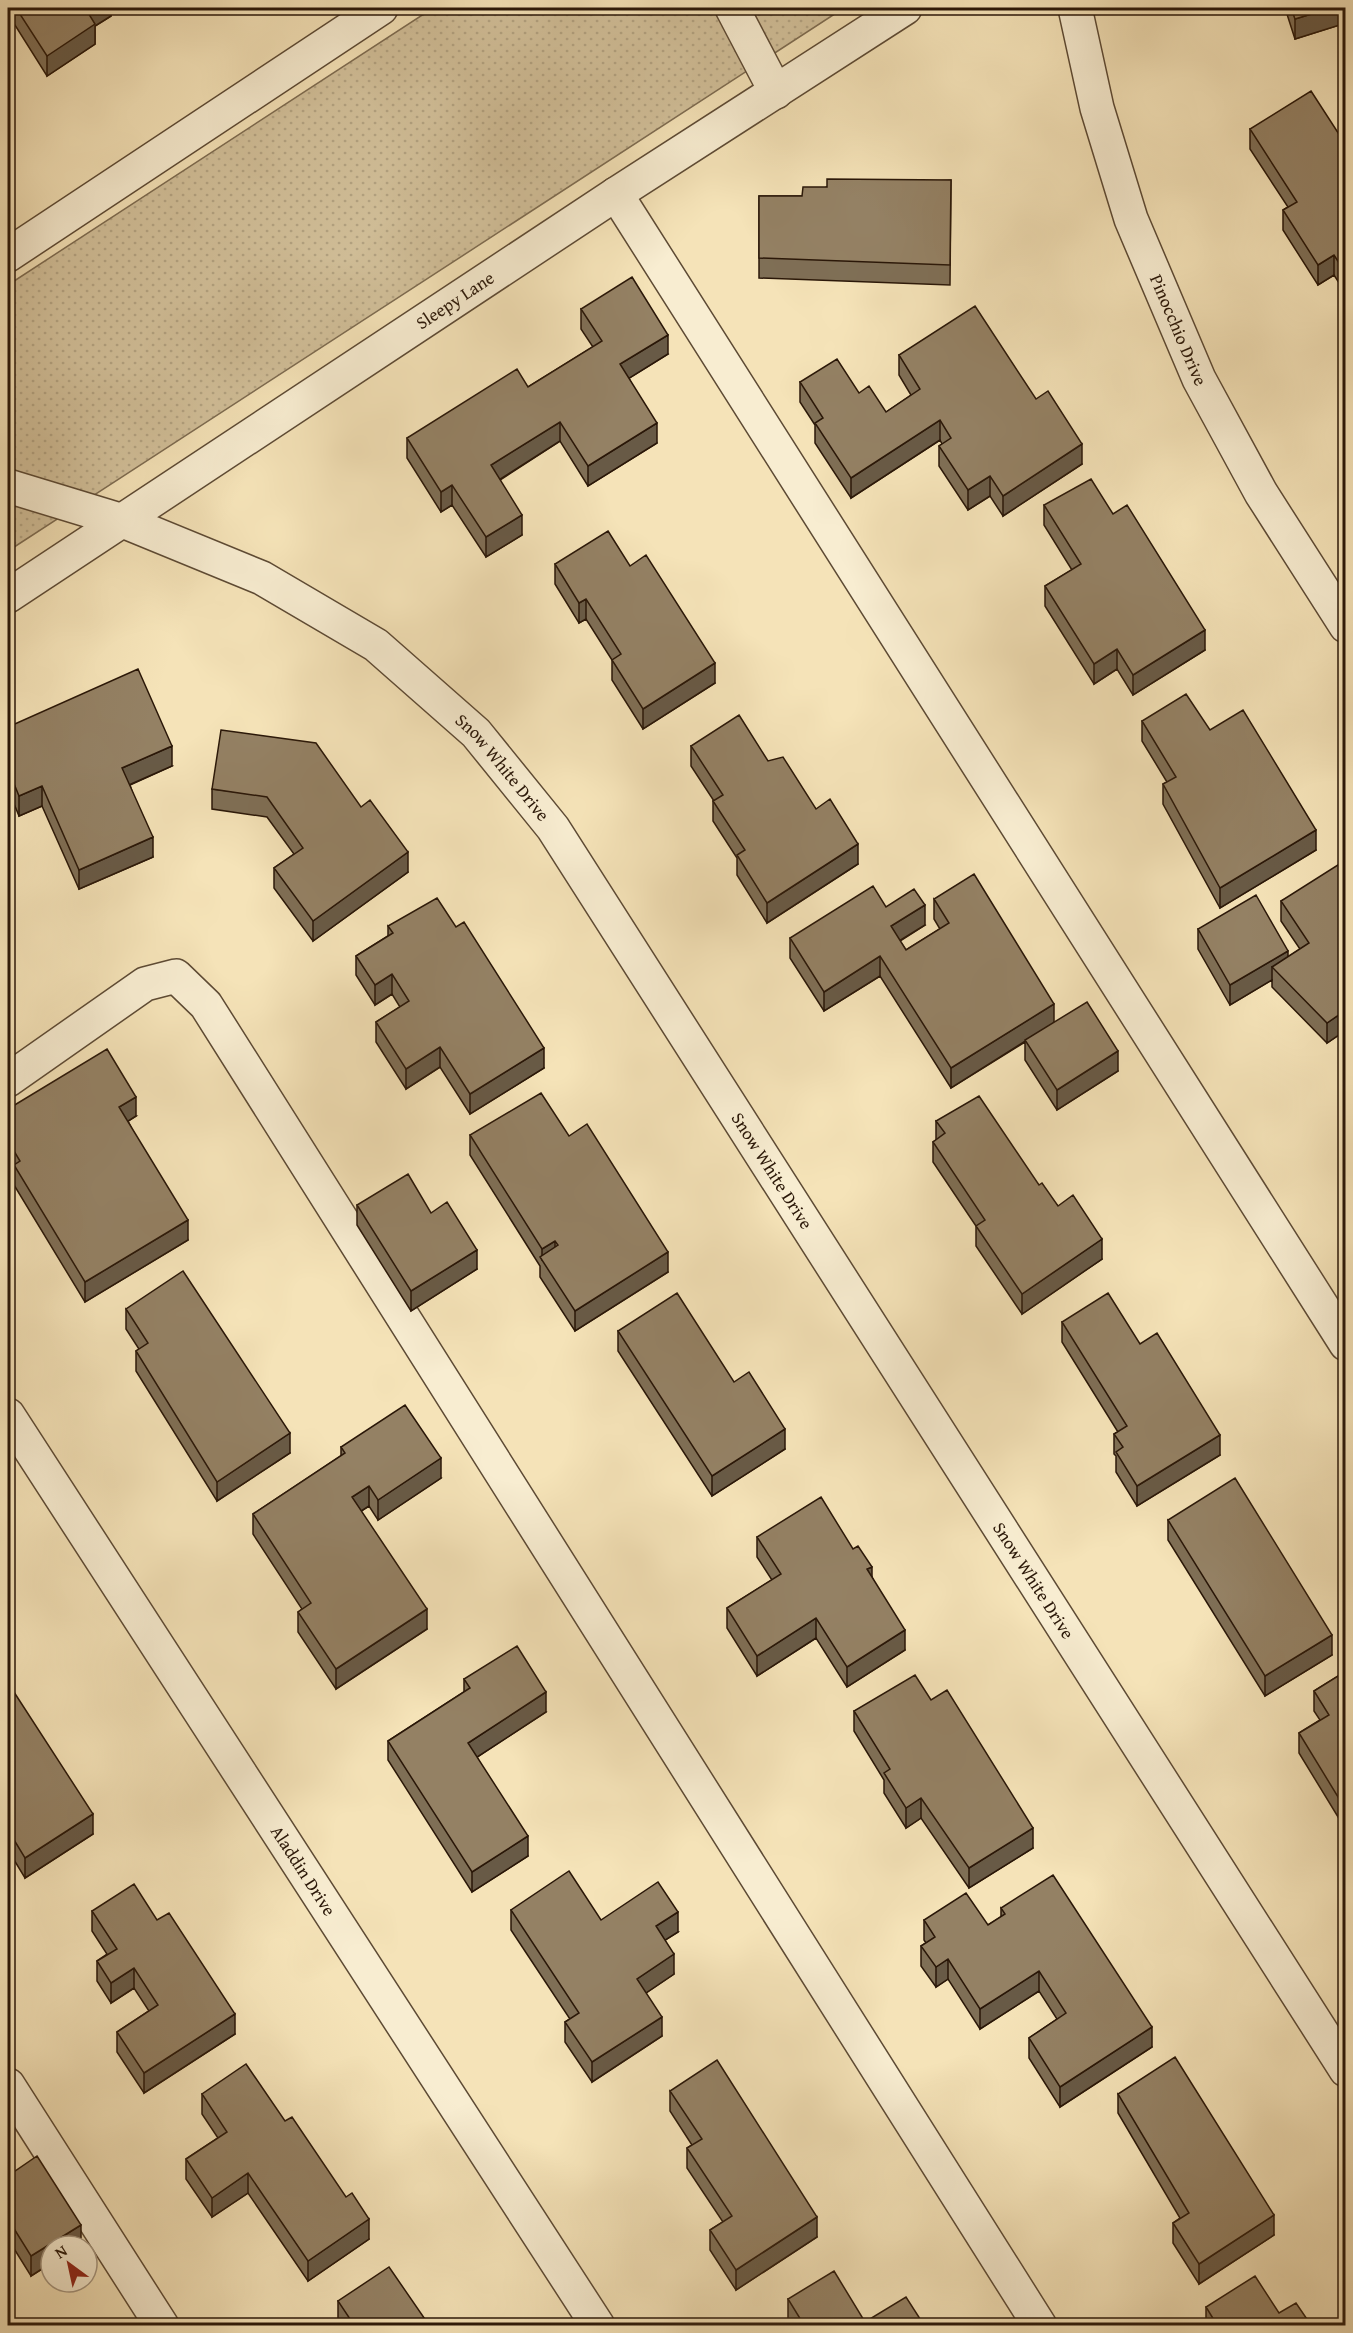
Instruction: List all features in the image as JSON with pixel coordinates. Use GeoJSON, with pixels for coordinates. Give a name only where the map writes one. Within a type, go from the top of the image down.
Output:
{"type":"FeatureCollection","features":[{"type":"Feature","properties":{"kind":"street"},"geometry":{"type":"LineString","coordinates":[[8,255],[381,8]]}},
{"type":"Feature","properties":{"kind":"street"},"geometry":{"type":"LineString","coordinates":[[732,8],[776,92]]}},
{"type":"Feature","properties":{"kind":"street","name":"Sleepy Lane"},"geometry":{"type":"LineString","coordinates":[[8,596],[616,194],[905,8]]}},
{"type":"Feature","properties":{"kind":"street","name":"Pinocchio Drive"},"geometry":{"type":"LineString","coordinates":[[1075,8],[1097,108],[1131,219],[1199,379],[1261,493],[1346,626]]}},
{"type":"Feature","properties":{"kind":"street"},"geometry":{"type":"LineString","coordinates":[[616,194],[1346,1344]]}},
{"type":"Feature","properties":{"kind":"street","name":"Snow White Drive"},"geometry":{"type":"LineString","coordinates":[[8,486],[123,520],[262,578],[376,645],[476,733],[553,828],[1346,2070]]}},
{"type":"Feature","properties":{"kind":"street"},"geometry":{"type":"LineString","coordinates":[[8,1080],[145,984],[176,976],[206,1005],[1040,2325]]}},
{"type":"Feature","properties":{"kind":"street","name":"Aladdin Drive"},"geometry":{"type":"LineString","coordinates":[[8,1415],[598,2325]]}},
{"type":"Feature","properties":{"kind":"street"},"geometry":{"type":"LineString","coordinates":[[8,2085],[162,2325]]}},
{"type":"Feature","properties":{"kind":"shaded area"},"geometry":{"type":"Polygon","coordinates":[[[433,8],[844,8],[8,551],[8,285],[433,8]]]}},
{"type":"Feature","properties":{"kind":"building"},"geometry":{"type":"Polygon","coordinates":[[[16,8],[93,8],[87,11],[95,24],[47,56],[16,8]]]}},
{"type":"Feature","properties":{"kind":"building"},"geometry":{"type":"Polygon","coordinates":[[[1291,8],[1331,8],[1295,19],[1291,8]]]}},
{"type":"Feature","properties":{"kind":"building"},"geometry":{"type":"Polygon","coordinates":[[[1311,91],[1346,145],[1346,268],[1343,269],[1334,255],[1318,265],[1283,210],[1297,202],[1250,129],[1311,91]]]}},
{"type":"Feature","properties":{"kind":"building"},"geometry":{"type":"Polygon","coordinates":[[[827,179],[951,180],[950,265],[759,258],[759,196],[802,196],[803,187],[827,187],[827,179]]]}},
{"type":"Feature","properties":{"kind":"building"},"geometry":{"type":"Polygon","coordinates":[[[632,277],[668,335],[620,364],[657,423],[588,466],[560,422],[491,465],[522,515],[486,537],[452,485],[441,492],[407,438],[517,369],[528,387],[602,341],[581,309],[632,277]]]}},
{"type":"Feature","properties":{"kind":"building"},"geometry":{"type":"Polygon","coordinates":[[[975,306],[1036,399],[1048,391],[1082,444],[1003,496],[990,476],[968,490],[939,446],[951,438],[940,420],[851,478],[815,423],[823,418],[800,382],[837,359],[859,393],[869,386],[886,412],[920,389],[899,355],[975,306]]]}},
{"type":"Feature","properties":{"kind":"building"},"geometry":{"type":"Polygon","coordinates":[[[1091,479],[1113,514],[1127,505],[1205,630],[1133,675],[1117,649],[1094,664],[1045,586],[1081,564],[1044,505],[1091,479]]]}},
{"type":"Feature","properties":{"kind":"building"},"geometry":{"type":"Polygon","coordinates":[[[608,531],[630,566],[646,555],[715,663],[643,709],[612,660],[621,654],[586,599],[579,603],[555,564],[608,531]]]}},
{"type":"Feature","properties":{"kind":"building"},"geometry":{"type":"Polygon","coordinates":[[[138,669],[172,746],[122,768],[153,837],[79,870],[42,786],[19,796],[8,769],[8,727],[138,669]]]}},
{"type":"Feature","properties":{"kind":"building"},"geometry":{"type":"Polygon","coordinates":[[[1186,694],[1210,730],[1243,710],[1316,830],[1220,888],[1163,784],[1176,777],[1142,721],[1186,694]]]}},
{"type":"Feature","properties":{"kind":"building"},"geometry":{"type":"Polygon","coordinates":[[[739,715],[768,761],[783,757],[816,809],[830,799],[858,844],[767,903],[737,855],[745,850],[713,801],[723,795],[691,746],[739,715]]]}},
{"type":"Feature","properties":{"kind":"building"},"geometry":{"type":"Polygon","coordinates":[[[221,730],[316,743],[361,807],[370,800],[408,852],[313,921],[274,868],[303,848],[267,797],[212,789],[221,730]]]}},
{"type":"Feature","properties":{"kind":"building"},"geometry":{"type":"Polygon","coordinates":[[[1341,863],[1346,869],[1346,1010],[1327,1023],[1272,967],[1309,943],[1281,901],[1341,863]]]}},
{"type":"Feature","properties":{"kind":"building"},"geometry":{"type":"Polygon","coordinates":[[[974,874],[1054,1004],[951,1068],[880,956],[824,992],[790,938],[873,886],[886,907],[914,889],[925,905],[891,926],[906,950],[949,923],[934,899],[974,874]]]}},
{"type":"Feature","properties":{"kind":"building"},"geometry":{"type":"Polygon","coordinates":[[[1256,895],[1288,951],[1230,985],[1198,929],[1256,895]]]}},
{"type":"Feature","properties":{"kind":"building"},"geometry":{"type":"Polygon","coordinates":[[[437,898],[456,927],[464,922],[544,1048],[470,1094],[440,1047],[406,1069],[376,1022],[409,1001],[392,974],[375,985],[356,956],[393,933],[388,926],[437,898]]]}},
{"type":"Feature","properties":{"kind":"building"},"geometry":{"type":"Polygon","coordinates":[[[1087,1002],[1118,1051],[1057,1090],[1025,1040],[1087,1002]]]}},
{"type":"Feature","properties":{"kind":"building"},"geometry":{"type":"Polygon","coordinates":[[[107,1049],[136,1097],[119,1107],[188,1220],[85,1282],[14,1165],[20,1161],[8,1141],[8,1109],[107,1049]]]}},
{"type":"Feature","properties":{"kind":"building"},"geometry":{"type":"Polygon","coordinates":[[[541,1093],[569,1136],[587,1124],[668,1252],[575,1311],[540,1257],[558,1245],[555,1241],[542,1249],[470,1135],[541,1093]]]}},
{"type":"Feature","properties":{"kind":"building"},"geometry":{"type":"Polygon","coordinates":[[[979,1096],[1039,1185],[1042,1183],[1058,1206],[1073,1195],[1102,1239],[1022,1294],[976,1226],[985,1220],[933,1142],[945,1133],[936,1121],[979,1096]]]}},
{"type":"Feature","properties":{"kind":"building"},"geometry":{"type":"Polygon","coordinates":[[[408,1174],[431,1213],[447,1202],[477,1250],[411,1291],[357,1205],[408,1174]]]}},
{"type":"Feature","properties":{"kind":"building"},"geometry":{"type":"Polygon","coordinates":[[[183,1271],[290,1433],[217,1482],[136,1351],[148,1343],[126,1309],[183,1271]]]}},
{"type":"Feature","properties":{"kind":"building"},"geometry":{"type":"Polygon","coordinates":[[[677,1293],[734,1382],[749,1372],[785,1429],[712,1476],[618,1331],[677,1293]]]}},
{"type":"Feature","properties":{"kind":"building"},"geometry":{"type":"Polygon","coordinates":[[[1108,1293],[1140,1344],[1157,1333],[1220,1435],[1137,1486],[1116,1452],[1123,1447],[1114,1434],[1127,1426],[1062,1322],[1108,1293]]]}},
{"type":"Feature","properties":{"kind":"building"},"geometry":{"type":"Polygon","coordinates":[[[405,1405],[441,1458],[378,1500],[369,1486],[352,1497],[427,1609],[336,1669],[298,1612],[311,1603],[253,1514],[345,1453],[341,1447],[405,1405]]]}},
{"type":"Feature","properties":{"kind":"building"},"geometry":{"type":"Polygon","coordinates":[[[1235,1478],[1332,1635],[1265,1676],[1168,1520],[1235,1478]]]}},
{"type":"Feature","properties":{"kind":"building"},"geometry":{"type":"Polygon","coordinates":[[[821,1497],[853,1549],[858,1546],[872,1567],[867,1569],[905,1630],[847,1667],[816,1618],[757,1656],[727,1608],[781,1574],[757,1537],[821,1497]]]}},
{"type":"Feature","properties":{"kind":"building"},"geometry":{"type":"Polygon","coordinates":[[[517,1646],[546,1692],[468,1743],[528,1836],[472,1872],[388,1741],[470,1688],[464,1679],[517,1646]]]}},
{"type":"Feature","properties":{"kind":"building"},"geometry":{"type":"Polygon","coordinates":[[[1346,1671],[1346,1810],[1299,1733],[1329,1715],[1314,1691],[1346,1671]]]}},
{"type":"Feature","properties":{"kind":"building"},"geometry":{"type":"Polygon","coordinates":[[[915,1675],[931,1700],[947,1690],[1033,1828],[969,1868],[921,1798],[906,1808],[884,1773],[890,1769],[854,1711],[915,1675]]]}},
{"type":"Feature","properties":{"kind":"building"},"geometry":{"type":"Polygon","coordinates":[[[12,1689],[93,1814],[25,1858],[8,1830],[8,1692],[12,1689]]]}},
{"type":"Feature","properties":{"kind":"building"},"geometry":{"type":"Polygon","coordinates":[[[569,1871],[601,1920],[658,1882],[678,1912],[656,1926],[674,1954],[637,1979],[662,2017],[592,2062],[565,2022],[579,2013],[511,1910],[569,1871]]]}},
{"type":"Feature","properties":{"kind":"building"},"geometry":{"type":"Polygon","coordinates":[[[1053,1875],[1152,2027],[1060,2087],[1029,2038],[1066,2013],[1039,1971],[980,2009],[948,1959],[936,1967],[921,1946],[935,1937],[924,1920],[966,1893],[988,1925],[1005,1914],[1001,1908],[1053,1875]]]}},
{"type":"Feature","properties":{"kind":"building"},"geometry":{"type":"Polygon","coordinates":[[[134,1884],[157,1920],[169,1913],[235,2014],[144,2073],[117,2032],[158,2005],[134,1968],[111,1983],[97,1961],[117,1949],[92,1911],[134,1884]]]}},
{"type":"Feature","properties":{"kind":"building"},"geometry":{"type":"Polygon","coordinates":[[[1175,2057],[1274,2215],[1199,2264],[1173,2223],[1189,2213],[1118,2094],[1175,2057]]]}},
{"type":"Feature","properties":{"kind":"building"},"geometry":{"type":"Polygon","coordinates":[[[717,2060],[817,2217],[736,2270],[710,2230],[732,2216],[687,2148],[702,2139],[670,2091],[717,2060]]]}},
{"type":"Feature","properties":{"kind":"building"},"geometry":{"type":"Polygon","coordinates":[[[246,2064],[285,2121],[292,2117],[346,2197],[352,2193],[369,2219],[308,2261],[248,2173],[212,2198],[186,2159],[227,2132],[202,2094],[246,2064]]]}},
{"type":"Feature","properties":{"kind":"building"},"geometry":{"type":"Polygon","coordinates":[[[37,2156],[81,2225],[66,2234],[39,2234],[39,2251],[31,2256],[8,2219],[8,2176],[37,2156]]]}},
{"type":"Feature","properties":{"kind":"building"},"geometry":{"type":"Polygon","coordinates":[[[389,2267],[429,2325],[354,2325],[338,2301],[389,2267]]]}},
{"type":"Feature","properties":{"kind":"building"},"geometry":{"type":"Polygon","coordinates":[[[834,2271],[865,2322],[906,2297],[924,2325],[804,2325],[788,2299],[834,2271]]]}},
{"type":"Feature","properties":{"kind":"building"},"geometry":{"type":"Polygon","coordinates":[[[1255,2276],[1279,2313],[1296,2303],[1311,2325],[1217,2325],[1206,2307],[1255,2276]]]}}]}
